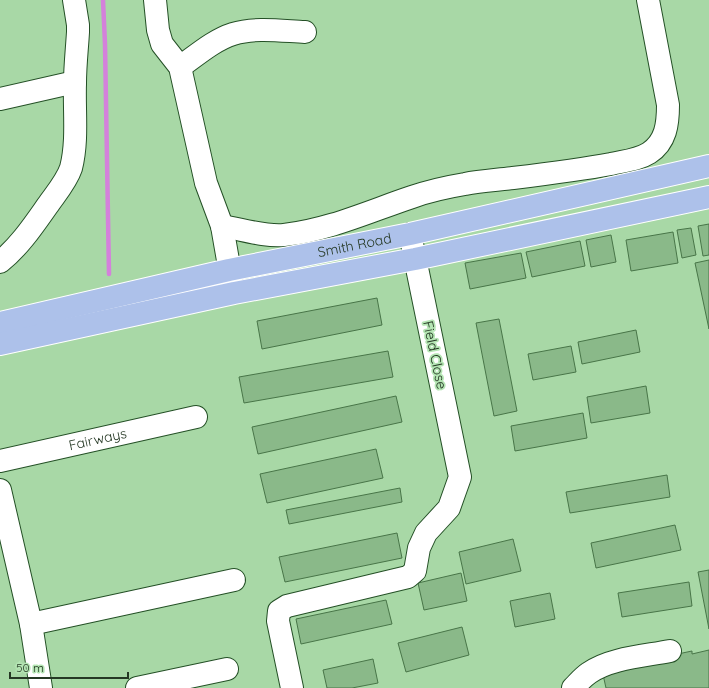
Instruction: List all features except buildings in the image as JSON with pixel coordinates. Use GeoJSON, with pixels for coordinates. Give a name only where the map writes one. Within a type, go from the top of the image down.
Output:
{"type":"FeatureCollection","features":[{"type":"Feature","properties":{"kind":"main road","name":"Smith Road"},"geometry":{"type":"LineString","coordinates":[[0,323],[229,270],[410,234],[709,166]]}},
{"type":"Feature","properties":{"kind":"main road","name":"Smith Road"},"geometry":{"type":"LineString","coordinates":[[0,344],[234,293],[415,259],[709,197]]}},
{"type":"Feature","properties":{"kind":"street"},"geometry":{"type":"LineString","coordinates":[[155,0],[158,30],[162,44],[180,67],[206,183],[222,226],[234,293]]}},
{"type":"Feature","properties":{"kind":"street"},"geometry":{"type":"LineString","coordinates":[[222,226],[267,235],[284,235],[335,224],[437,189],[552,174],[639,158],[650,153],[659,144],[666,133],[668,105],[648,0]]}},
{"type":"Feature","properties":{"kind":"street"},"geometry":{"type":"LineString","coordinates":[[0,262],[17,247],[68,176],[70,169],[74,150],[75,82],[78,32],[73,1]]}},
{"type":"Feature","properties":{"kind":"street"},"geometry":{"type":"LineString","coordinates":[[180,67],[205,49],[232,34],[243,31],[305,32]]}},
{"type":"Feature","properties":{"kind":"street"},"geometry":{"type":"LineString","coordinates":[[0,99],[75,82]]}},
{"type":"Feature","properties":{"kind":"street","name":"Field Close"},"geometry":{"type":"LineString","coordinates":[[292,688],[278,621],[279,612],[287,606],[408,577],[415,571],[419,548],[426,533],[449,508],[460,477],[410,234]]}},
{"type":"Feature","properties":{"kind":"street","name":"Fairways"},"geometry":{"type":"LineString","coordinates":[[0,461],[196,417]]}},
{"type":"Feature","properties":{"kind":"street"},"geometry":{"type":"LineString","coordinates":[[0,490],[30,624],[40,688]]}},
{"type":"Feature","properties":{"kind":"street"},"geometry":{"type":"LineString","coordinates":[[30,624],[234,580]]}},
{"type":"Feature","properties":{"kind":"street"},"geometry":{"type":"LineString","coordinates":[[573,688],[589,673],[602,666],[626,659],[670,651]]}},
{"type":"Feature","properties":{"kind":"street"},"geometry":{"type":"LineString","coordinates":[[137,688],[176,684],[227,669]]}},
{"type":"Feature","properties":{"kind":"waterway"},"geometry":{"type":"LineString","coordinates":[[103,0],[109,274]]}}]}
